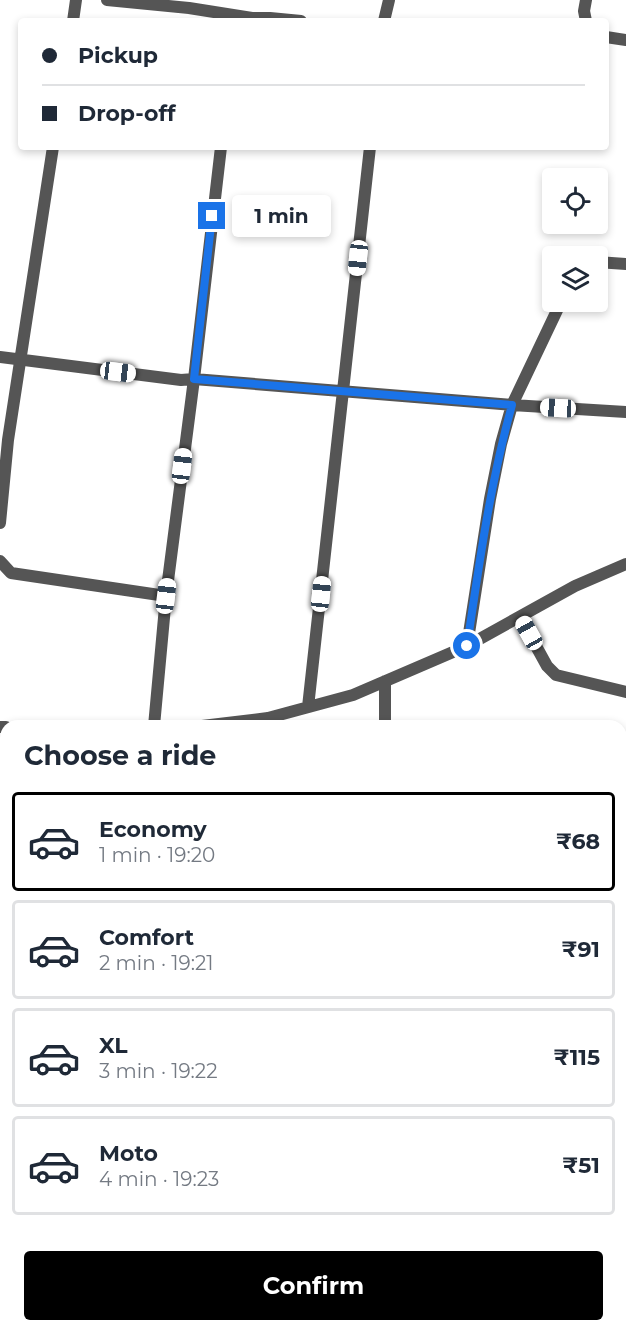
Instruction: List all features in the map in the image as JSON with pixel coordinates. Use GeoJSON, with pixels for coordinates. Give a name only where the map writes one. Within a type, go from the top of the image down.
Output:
{"type":"FeatureCollection","features":[{"type":"Feature","properties":{"kind":"street"},"geometry":{"type":"LineString","coordinates":[[73,18],[76,0]]}},
{"type":"Feature","properties":{"kind":"street"},"geometry":{"type":"LineString","coordinates":[[107,0],[189,8],[240,18]]}},
{"type":"Feature","properties":{"kind":"street"},"geometry":{"type":"LineString","coordinates":[[385,18],[389,0]]}},
{"type":"Feature","properties":{"kind":"street"},"geometry":{"type":"LineString","coordinates":[[585,18],[586,0]]}},
{"type":"Feature","properties":{"kind":"street"},"geometry":{"type":"LineString","coordinates":[[609,37],[626,39]]}},
{"type":"Feature","properties":{"kind":"street"},"geometry":{"type":"LineString","coordinates":[[0,524],[8,440],[53,150]]}},
{"type":"Feature","properties":{"kind":"street"},"geometry":{"type":"LineString","coordinates":[[155,720],[166,596],[221,150]]}},
{"type":"Feature","properties":{"kind":"street"},"geometry":{"type":"LineString","coordinates":[[308,707],[345,390],[370,150]]}},
{"type":"Feature","properties":{"kind":"street"},"geometry":{"type":"LineString","coordinates":[[608,263],[626,264]]}},
{"type":"Feature","properties":{"kind":"street"},"geometry":{"type":"LineString","coordinates":[[467,646],[490,498],[501,444],[512,405],[556,312]]}},
{"type":"Feature","properties":{"kind":"street"},"geometry":{"type":"LineString","coordinates":[[0,357],[181,380],[194,379],[626,412]]}},
{"type":"Feature","properties":{"kind":"street"},"geometry":{"type":"LineString","coordinates":[[0,561],[11,573],[166,596]]}},
{"type":"Feature","properties":{"kind":"street"},"geometry":{"type":"LineString","coordinates":[[252,720],[268,718],[353,695],[467,646],[575,586],[626,564]]}},
{"type":"Feature","properties":{"kind":"street"},"geometry":{"type":"LineString","coordinates":[[520,617],[547,666],[556,675],[626,692]]}},
{"type":"Feature","properties":{"kind":"street"},"geometry":{"type":"LineString","coordinates":[[385,681],[385,720]]}},
{"type":"Feature","properties":{"kind":"route"},"geometry":{"type":"LineString","coordinates":[[212,216],[194,379],[512,405],[490,498],[467,646]]}}]}
